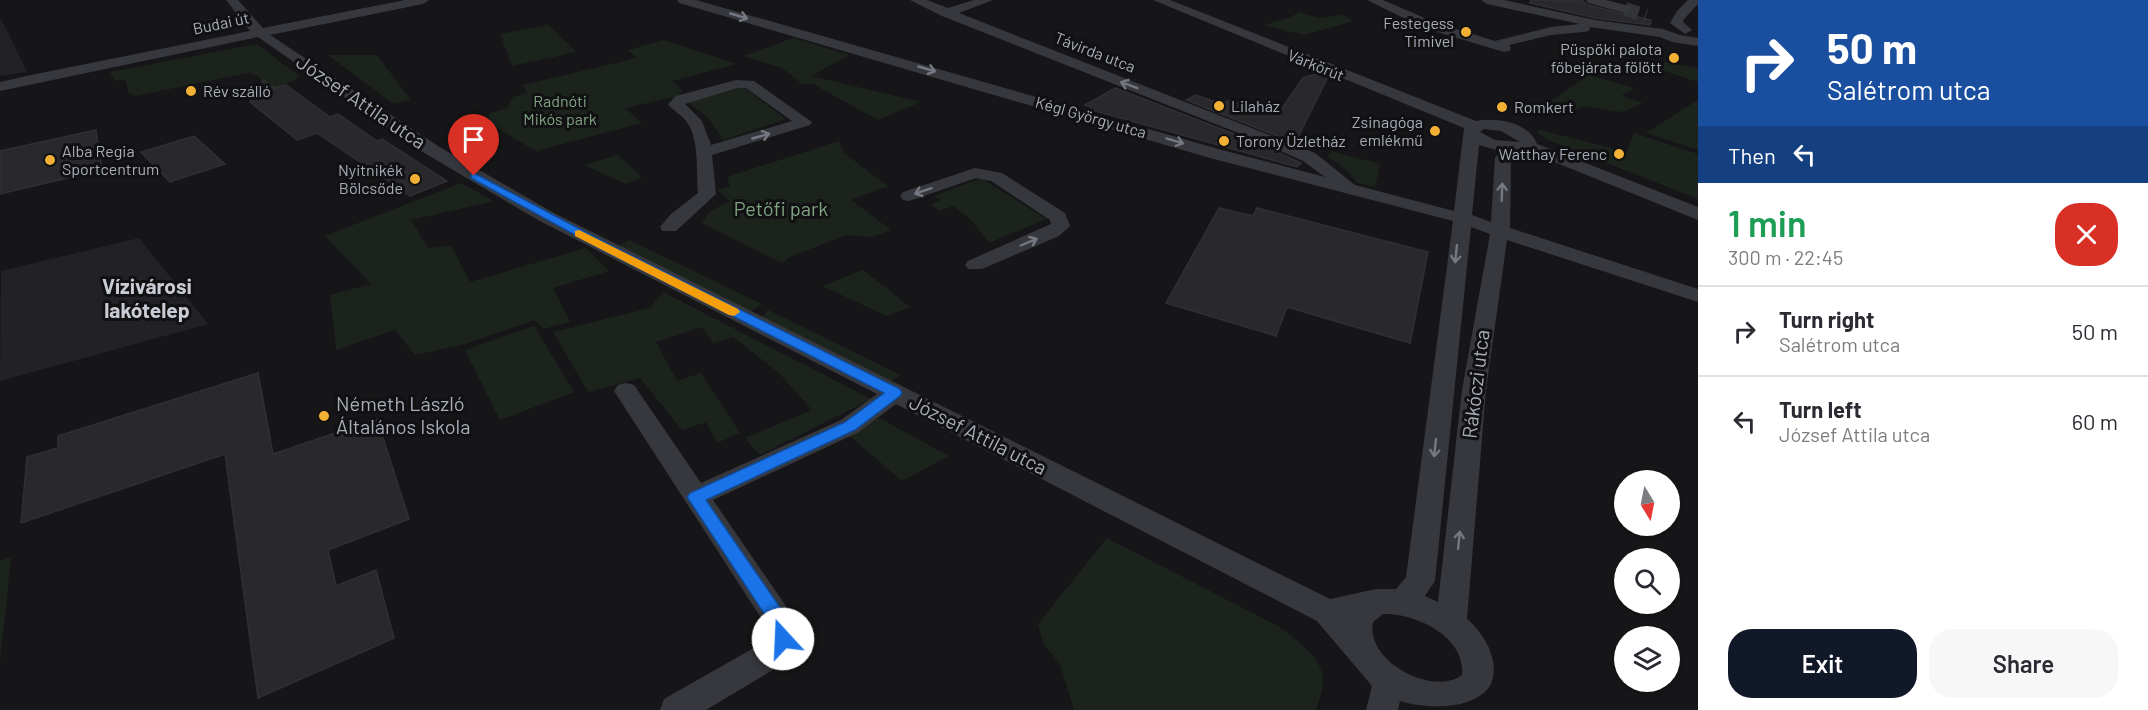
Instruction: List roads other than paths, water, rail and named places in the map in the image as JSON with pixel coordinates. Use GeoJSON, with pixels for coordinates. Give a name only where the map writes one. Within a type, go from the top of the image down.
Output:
{"type":"FeatureCollection","features":[{"type":"Feature","properties":{"kind":"street","name":"József Attila utca"},"geometry":{"type":"LineString","coordinates":[[232,0],[260,33],[390,123],[474,176],[604,246],[1328,612],[1379,683]]}},
{"type":"Feature","properties":{"kind":"street","name":"Budai út"},"geometry":{"type":"LineString","coordinates":[[0,87],[423,0]]}},
{"type":"Feature","properties":{"kind":"street","name":"Kégl György utca"},"geometry":{"type":"LineString","coordinates":[[683,0],[1059,106],[1216,154],[1461,218],[1698,296]]}},
{"type":"Feature","properties":{"kind":"street","name":"Távirda utca"},"geometry":{"type":"LineString","coordinates":[[916,0],[1309,157],[1352,190]]}},
{"type":"Feature","properties":{"kind":"street"},"geometry":{"type":"LineString","coordinates":[[946,13],[987,0]]}},
{"type":"Feature","properties":{"kind":"street","name":"Várkörút"},"geometry":{"type":"LineString","coordinates":[[1159,0],[1483,123],[1512,129],[1521,145],[1698,209]]}},
{"type":"Feature","properties":{"kind":"street","name":"Várkörút"},"geometry":{"type":"LineString","coordinates":[[1172,0],[1483,123]]}},
{"type":"Feature","properties":{"kind":"street"},"geometry":{"type":"LineString","coordinates":[[1372,0],[1429,25],[1496,46],[1551,31],[1591,27],[1595,24]]}},
{"type":"Feature","properties":{"kind":"street"},"geometry":{"type":"LineString","coordinates":[[1592,0],[1625,9]]}},
{"type":"Feature","properties":{"kind":"street"},"geometry":{"type":"LineString","coordinates":[[1684,27],[1684,9],[1694,1]]}},
{"type":"Feature","properties":{"kind":"street"},"geometry":{"type":"LineString","coordinates":[[1498,2],[1595,24],[1663,33],[1675,39],[1698,42]]}},
{"type":"Feature","properties":{"kind":"street"},"geometry":{"type":"LineString","coordinates":[[1641,38],[1663,33],[1666,29],[1684,27],[1698,14]]}},
{"type":"Feature","properties":{"kind":"street"},"geometry":{"type":"LineString","coordinates":[[1656,18],[1684,27]]}},
{"type":"Feature","properties":{"kind":"street","name":"Budai út"},"geometry":{"type":"LineString","coordinates":[[0,80],[26,80]]}},
{"type":"Feature","properties":{"kind":"street"},"geometry":{"type":"LineString","coordinates":[[669,227],[678,215],[700,202],[707,194],[705,152],[696,122],[676,104],[681,99],[736,84],[748,84],[804,122],[705,152]]}},
{"type":"Feature","properties":{"kind":"street","name":"Rákóczi utca"},"geometry":{"type":"LineString","coordinates":[[1379,683],[1356,634],[1360,615],[1389,602],[1420,581],[1461,218],[1483,123]]}},
{"type":"Feature","properties":{"kind":"street","name":"Várkörút"},"geometry":{"type":"LineString","coordinates":[[1521,145],[1548,153],[1698,214]]}},
{"type":"Feature","properties":{"kind":"street","name":"Rákóczi utca"},"geometry":{"type":"LineString","coordinates":[[1451,624],[1474,390],[1500,231],[1503,158],[1521,145]]}},
{"type":"Feature","properties":{"kind":"street"},"geometry":{"type":"LineString","coordinates":[[909,196],[975,173],[985,174],[996,177],[1058,217],[1061,226],[1052,232],[975,265]]}},
{"type":"Feature","properties":{"kind":"street"},"geometry":{"type":"LineString","coordinates":[[626,391],[780,621],[783,639],[770,655],[676,710]]}},
{"type":"Feature","properties":{"kind":"street"},"geometry":{"type":"LineString","coordinates":[[696,497],[850,426],[894,393]]}},
{"type":"Feature","properties":{"kind":"street"},"geometry":{"type":"LineString","coordinates":[[1328,612],[1389,602],[1436,613],[1467,639],[1476,657],[1479,674],[1473,688],[1441,705],[1424,696],[1379,683]]}},
{"type":"Feature","properties":{"kind":"tunnel"},"geometry":{"type":"LineString","coordinates":[[1625,9],[1646,16]]}},
{"type":"Feature","properties":{"kind":"place","name":"Festegess Timivel"},"geometry":{"type":"Point","coordinates":[1466,32]}},
{"type":"Feature","properties":{"kind":"place","name":"Püspöki palota főbejárata fölött"},"geometry":{"type":"Point","coordinates":[1674,58]}},
{"type":"Feature","properties":{"kind":"place","name":"Rév szálló"},"geometry":{"type":"Point","coordinates":[191,91]}},
{"type":"Feature","properties":{"kind":"place","name":"Lilaház"},"geometry":{"type":"Point","coordinates":[1219,106]}},
{"type":"Feature","properties":{"kind":"place","name":"Romkert"},"geometry":{"type":"Point","coordinates":[1502,107]}},
{"type":"Feature","properties":{"kind":"place","name":"Zsinagóga emlékmű"},"geometry":{"type":"Point","coordinates":[1435,131]}},
{"type":"Feature","properties":{"kind":"place","name":"Torony Üzletház"},"geometry":{"type":"Point","coordinates":[1224,141]}},
{"type":"Feature","properties":{"kind":"place","name":"Watthay Ferenc"},"geometry":{"type":"Point","coordinates":[1619,154]}},
{"type":"Feature","properties":{"kind":"place","name":"Alba Regia Sportcentrum"},"geometry":{"type":"Point","coordinates":[50,160]}},
{"type":"Feature","properties":{"kind":"place","name":"Nyitnikék Bölcsőde"},"geometry":{"type":"Point","coordinates":[415,179]}},
{"type":"Feature","properties":{"kind":"place","name":"Németh László Általános Iskola"},"geometry":{"type":"Point","coordinates":[324,416]}},
{"type":"Feature","properties":{"kind":"district","name":"Vízivárosi lakótelep"},"geometry":{"type":"Point","coordinates":[147,299]}},
{"type":"Feature","properties":{"kind":"park label","name":"Radnóti Mikós park"},"geometry":{"type":"Point","coordinates":[560,110]}},
{"type":"Feature","properties":{"kind":"park label","name":"Petőfi park"},"geometry":{"type":"Point","coordinates":[781,209]}}]}
